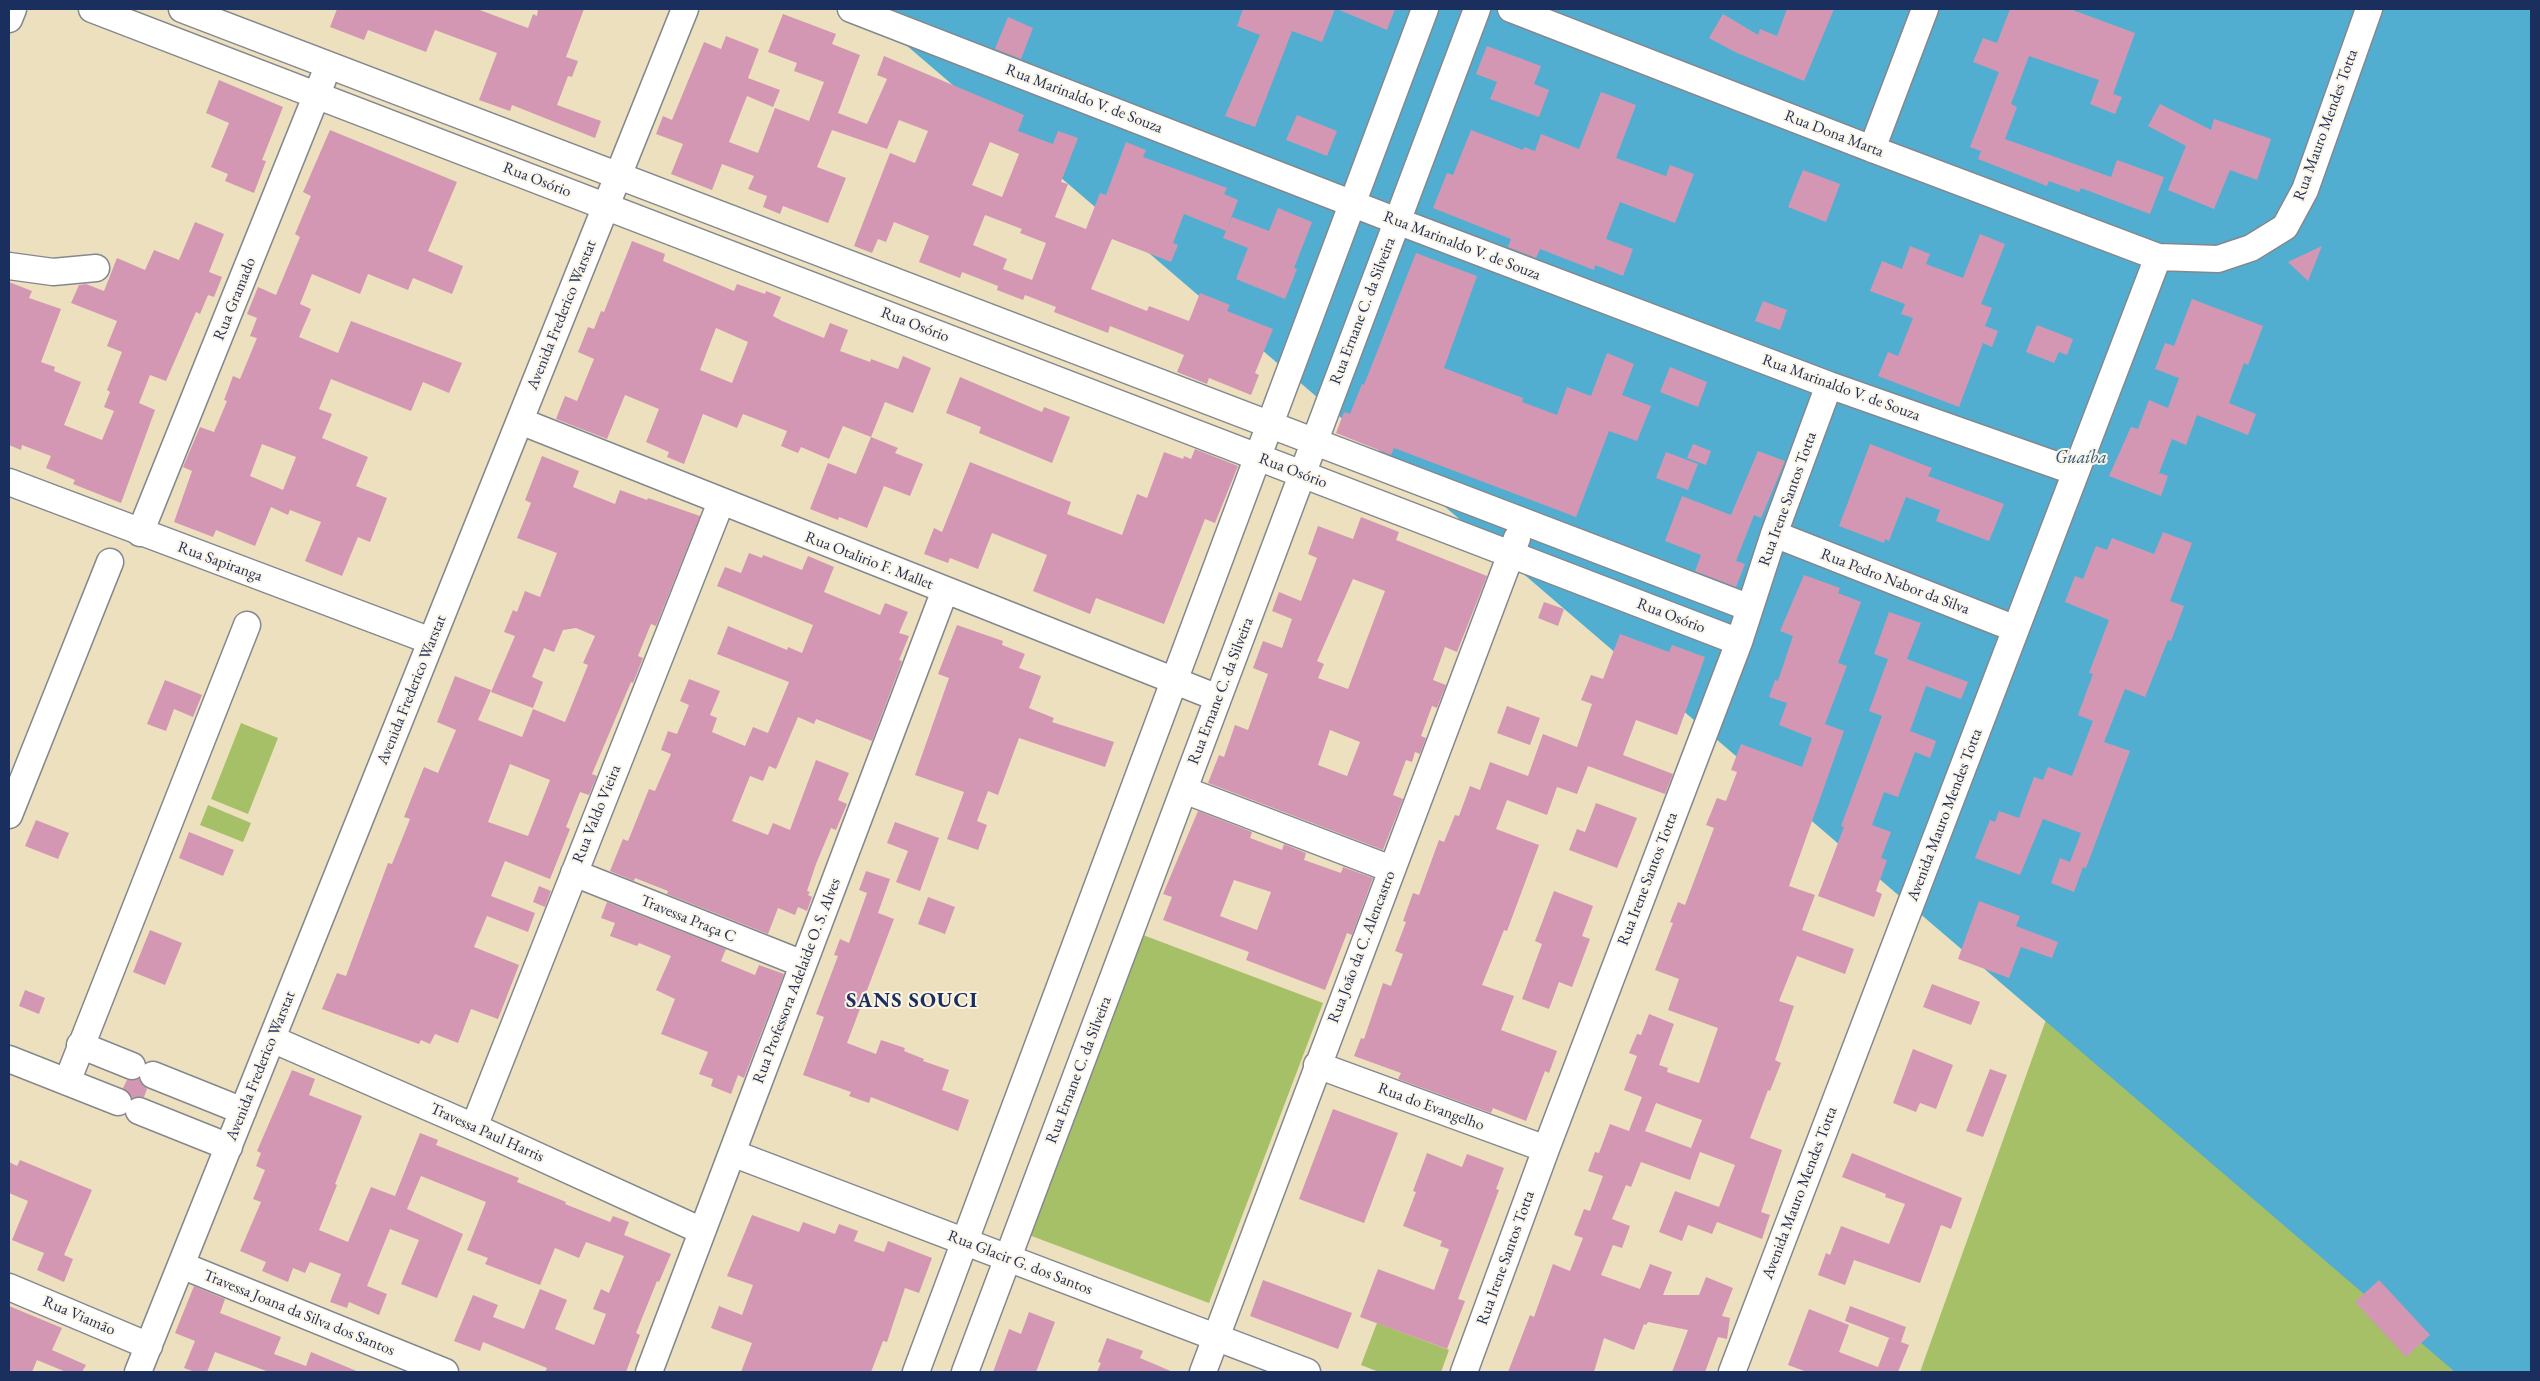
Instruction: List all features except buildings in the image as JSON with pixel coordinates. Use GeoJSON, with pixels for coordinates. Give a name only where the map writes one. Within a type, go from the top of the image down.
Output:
{"type":"FeatureCollection","features":[{"type":"Feature","properties":{"kind":"street"},"geometry":{"type":"LineString","coordinates":[[9,19],[13,9]]}},
{"type":"Feature","properties":{"kind":"street","name":"Rua Osório"},"geometry":{"type":"LineString","coordinates":[[182,9],[1750,608]]}},
{"type":"Feature","properties":{"kind":"street","name":"Avenida Frederico Warstat"},"geometry":{"type":"LineString","coordinates":[[138,1372],[685,9]]}},
{"type":"Feature","properties":{"kind":"street","name":"Rua Marinaldo V. de Souza"},"geometry":{"type":"LineString","coordinates":[[851,9],[1352,204],[1829,385],[2076,472]]}},
{"type":"Feature","properties":{"kind":"street"},"geometry":{"type":"LineString","coordinates":[[916,1372],[1425,9]]}},
{"type":"Feature","properties":{"kind":"street","name":"Rua Ernane C. da Silveira"},"geometry":{"type":"LineString","coordinates":[[965,1372],[1477,9]]}},
{"type":"Feature","properties":{"kind":"street","name":"Rua Dona Marta"},"geometry":{"type":"LineString","coordinates":[[1512,9],[1872,149],[2158,257]]}},
{"type":"Feature","properties":{"kind":"street"},"geometry":{"type":"LineString","coordinates":[[1872,149],[1925,9]]}},
{"type":"Feature","properties":{"kind":"street","name":"Rua Mauro Mendes Totta"},"geometry":{"type":"LineString","coordinates":[[2158,257],[2218,259],[2251,248],[2285,226],[2305,190],[2369,9]]}},
{"type":"Feature","properties":{"kind":"street","name":"Rua Osório"},"geometry":{"type":"LineString","coordinates":[[106,11],[456,149],[1738,642]]}},
{"type":"Feature","properties":{"kind":"street","name":"Rua Gramado"},"geometry":{"type":"LineString","coordinates":[[140,533],[329,65]]}},
{"type":"Feature","properties":{"kind":"street"},"geometry":{"type":"LineString","coordinates":[[456,149],[467,118]]}},
{"type":"Feature","properties":{"kind":"street","name":"Avenida Mauro Mendes Totta"},"geometry":{"type":"LineString","coordinates":[[1732,1372],[2158,257]]}},
{"type":"Feature","properties":{"kind":"street"},"geometry":{"type":"LineString","coordinates":[[820,289],[832,258]]}},
{"type":"Feature","properties":{"kind":"street"},"geometry":{"type":"LineString","coordinates":[[9,266],[54,272],[96,268]]}},
{"type":"Feature","properties":{"kind":"street","name":"Rua Irene Santos Totta"},"geometry":{"type":"LineString","coordinates":[[1464,1372],[1546,1149],[1738,642],[1774,534],[1829,385]]}},
{"type":"Feature","properties":{"kind":"street","name":"Rua Otalirio F. Mallet"},"geometry":{"type":"LineString","coordinates":[[520,421],[1218,698]]}},
{"type":"Feature","properties":{"kind":"street","name":"Rua Sapiranga"},"geometry":{"type":"LineString","coordinates":[[9,482],[140,533],[431,641]]}},
{"type":"Feature","properties":{"kind":"street","name":"Rua Valdo Vieira"},"geometry":{"type":"LineString","coordinates":[[474,1127],[721,502]]}},
{"type":"Feature","properties":{"kind":"street","name":"Rua João da C. Alencastro"},"geometry":{"type":"LineString","coordinates":[[1203,1372],[1391,868],[1523,522]]}},
{"type":"Feature","properties":{"kind":"street","name":"Rua Pedro Nabor da Silva"},"geometry":{"type":"LineString","coordinates":[[1774,534],[2016,629]]}},
{"type":"Feature","properties":{"kind":"street"},"geometry":{"type":"LineString","coordinates":[[9,815],[110,562]]}},
{"type":"Feature","properties":{"kind":"street","name":"Rua Professora Adelaide O. S. Alves"},"geometry":{"type":"LineString","coordinates":[[649,1372],[945,590]]}},
{"type":"Feature","properties":{"kind":"street"},"geometry":{"type":"LineString","coordinates":[[67,1082],[247,625]]}},
{"type":"Feature","properties":{"kind":"street"},"geometry":{"type":"LineString","coordinates":[[1184,790],[1391,868]]}},
{"type":"Feature","properties":{"kind":"street","name":"Travessa Praça C"},"geometry":{"type":"LineString","coordinates":[[574,873],[803,964]]}},
{"type":"Feature","properties":{"kind":"street","name":"Travessa Paul Harris"},"geometry":{"type":"LineString","coordinates":[[272,1039],[474,1127],[702,1231]]}},
{"type":"Feature","properties":{"kind":"street"},"geometry":{"type":"LineString","coordinates":[[80,1045],[243,1111]]}},
{"type":"Feature","properties":{"kind":"street"},"geometry":{"type":"LineString","coordinates":[[9,1059],[229,1147]]}},
{"type":"Feature","properties":{"kind":"street","name":"Rua do Evangelho"},"geometry":{"type":"LineString","coordinates":[[1317,1065],[1546,1149]]}},
{"type":"Feature","properties":{"kind":"street","name":"Rua Glacir G. dos Santos"},"geometry":{"type":"LineString","coordinates":[[732,1153],[1307,1372]]}},
{"type":"Feature","properties":{"kind":"street","name":"Travessa Joana da Silva dos Santos"},"geometry":{"type":"LineString","coordinates":[[181,1265],[445,1372]]}},
{"type":"Feature","properties":{"kind":"street","name":"Rua Viamão"},"geometry":{"type":"LineString","coordinates":[[9,1286],[149,1346]]}},
{"type":"Feature","properties":{"kind":"green space"},"geometry":{"type":"Polygon","coordinates":[[[2531,9],[2531,1372],[1920,1372],[2057,989],[2531,9]]]}},
{"type":"Feature","properties":{"kind":"green space"},"geometry":{"type":"Polygon","coordinates":[[[241,723],[278,738],[248,814],[211,799],[241,723]]]}},
{"type":"Feature","properties":{"kind":"green space"},"geometry":{"type":"Polygon","coordinates":[[[208,805],[251,823],[243,842],[200,825],[208,805]]]}},
{"type":"Feature","properties":{"kind":"green space"},"geometry":{"type":"Polygon","coordinates":[[[1143,935],[1323,1003],[1209,1303],[1029,1235],[1143,935]]]}},
{"type":"Feature","properties":{"kind":"green space"},"geometry":{"type":"Polygon","coordinates":[[[1377,1323],[1449,1350],[1441,1372],[1379,1372],[1361,1365],[1377,1323]]]}},
{"type":"Feature","properties":{"kind":"water","name":"Guaíba"},"geometry":{"type":"Polygon","coordinates":[[[864,9],[2531,9],[2531,1372],[2455,1372],[864,9]]]}},
{"type":"Feature","properties":{"kind":"district","name":"SANS SOUCI"},"geometry":{"type":"Point","coordinates":[912,1001]}}]}
